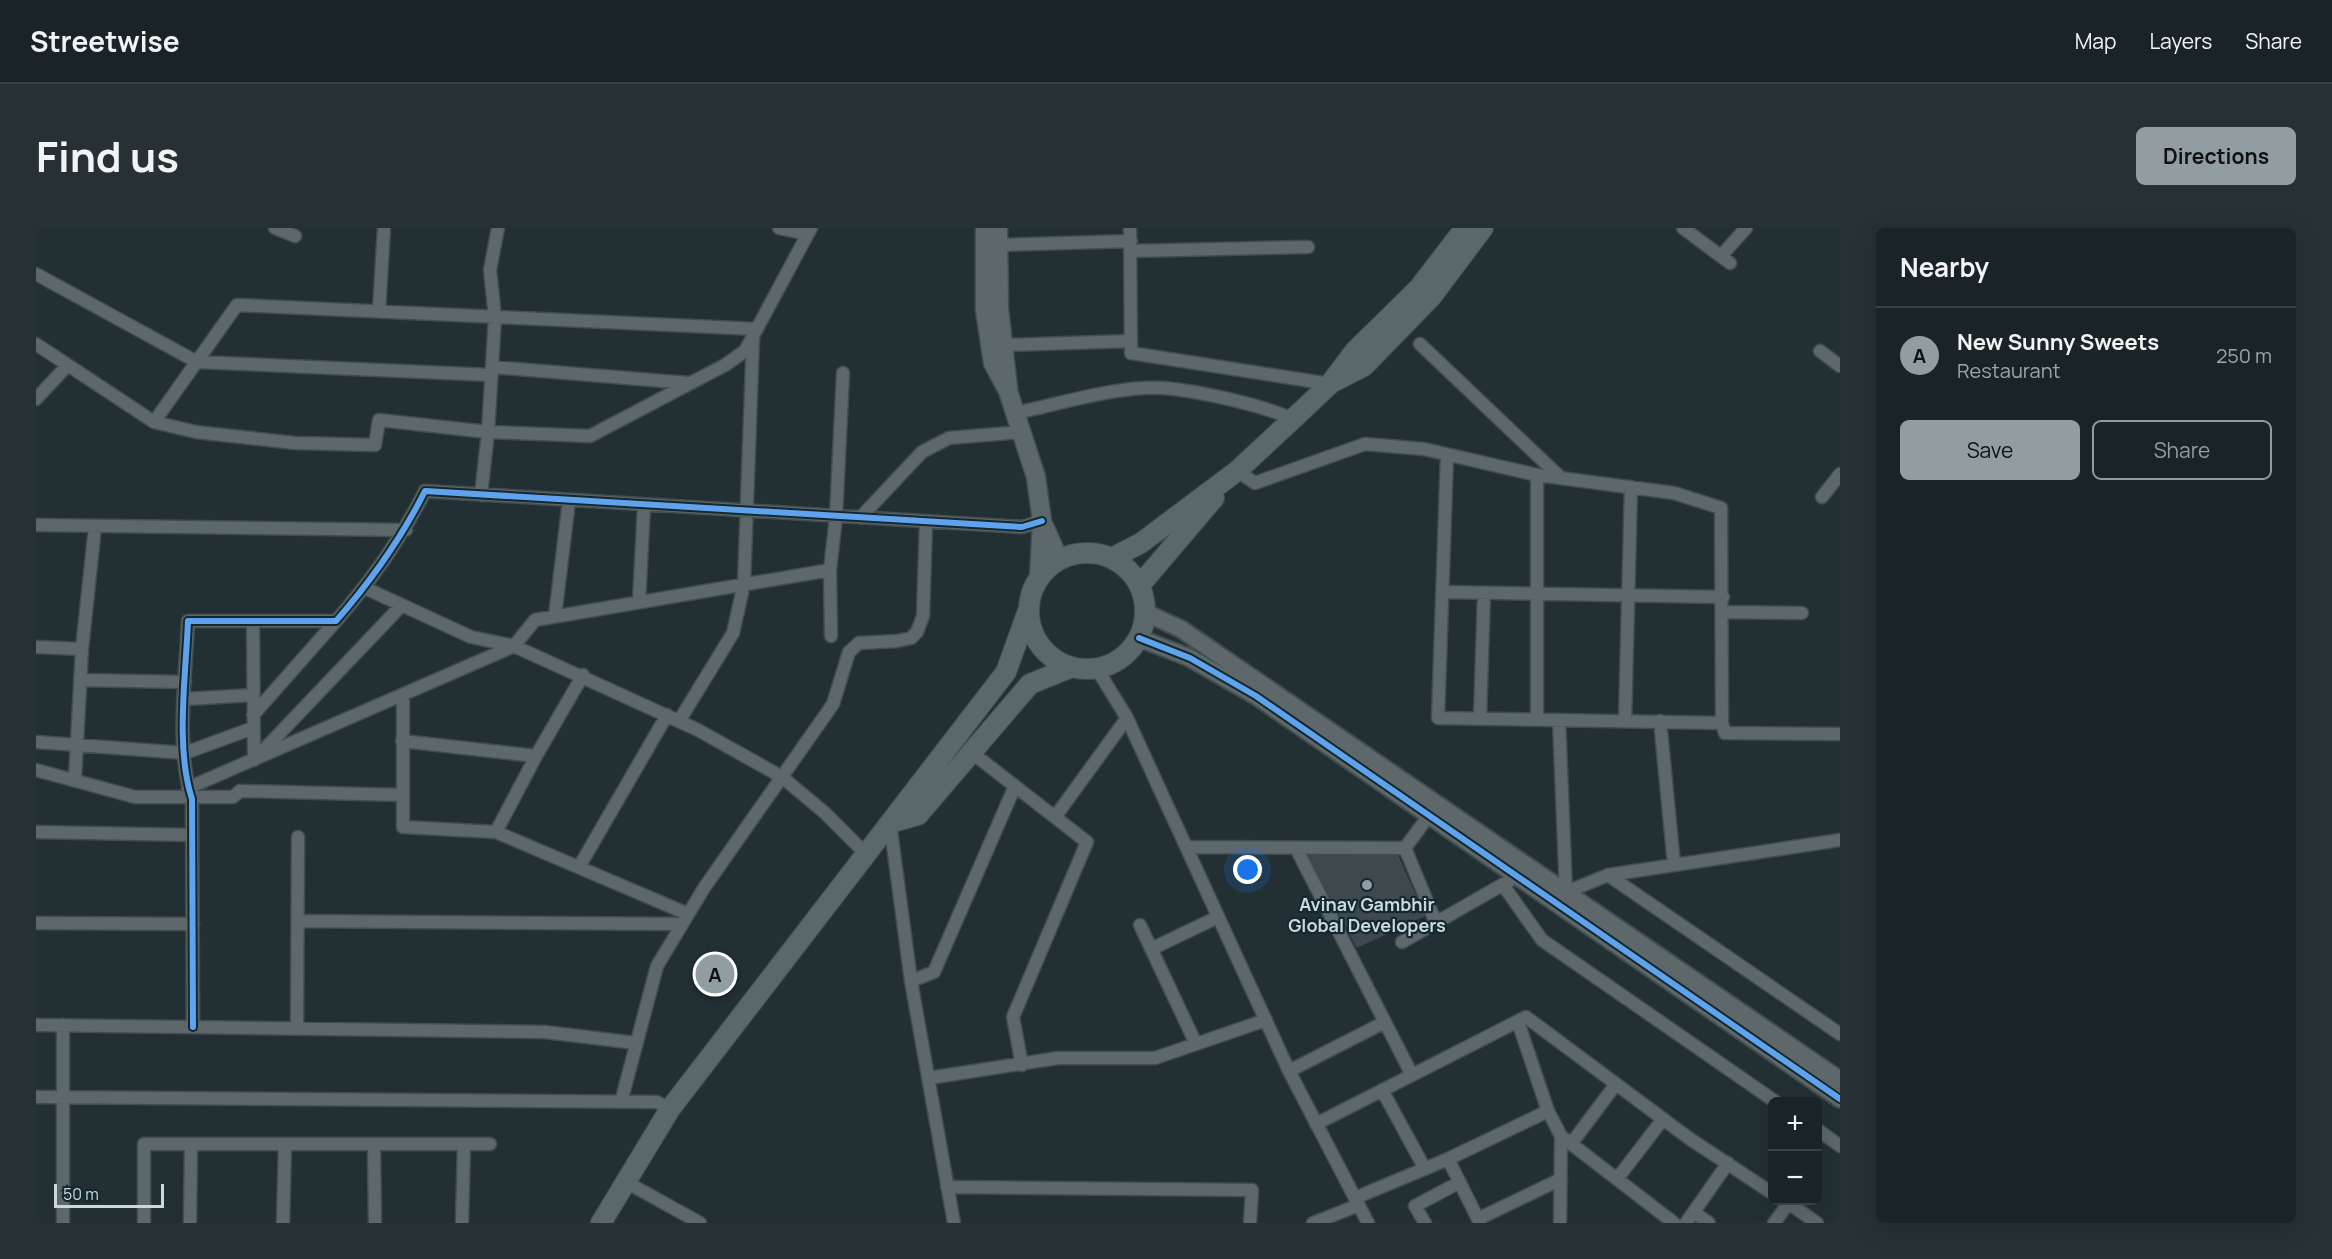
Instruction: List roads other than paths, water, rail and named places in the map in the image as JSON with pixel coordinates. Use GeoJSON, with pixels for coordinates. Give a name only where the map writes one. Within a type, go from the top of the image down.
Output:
{"type":"FeatureCollection","features":[{"type":"Feature","properties":{"kind":"main road"},"geometry":{"type":"LineString","coordinates":[[985,228],[985,310],[988,331],[993,363],[1008,391],[1036,477],[1042,521],[1039,578]]}},
{"type":"Feature","properties":{"kind":"main road"},"geometry":{"type":"LineString","coordinates":[[1112,558],[1141,543],[1237,471],[1293,419],[1330,384],[1355,351],[1419,288],[1465,228]]}},
{"type":"Feature","properties":{"kind":"main road"},"geometry":{"type":"LineString","coordinates":[[1330,384],[1364,366],[1432,296],[1483,228]]}},
{"type":"Feature","properties":{"kind":"main road"},"geometry":{"type":"LineString","coordinates":[[998,236],[999,309],[1005,345],[1008,391]]}},
{"type":"Feature","properties":{"kind":"main road"},"geometry":{"type":"LineString","coordinates":[[1140,585],[1237,471]]}},
{"type":"Feature","properties":{"kind":"main road"},"geometry":{"type":"LineString","coordinates":[[1042,521],[1059,560]]}},
{"type":"Feature","properties":{"kind":"main road"},"geometry":{"type":"LineString","coordinates":[[601,1223],[670,1108],[1006,672],[1029,608],[1032,592],[1039,578],[1059,560],[1076,554],[1094,553],[1112,558],[1128,569],[1140,585],[1146,613],[1139,638],[1129,652],[1114,663],[1097,669],[1072,667],[1054,659],[1040,645],[1031,628],[1029,608]]}},
{"type":"Feature","properties":{"kind":"main road"},"geometry":{"type":"LineString","coordinates":[[890,824],[918,815],[1030,684],[1072,667]]}},
{"type":"Feature","properties":{"kind":"street"},"geometry":{"type":"LineString","coordinates":[[275,228],[295,236]]}},
{"type":"Feature","properties":{"kind":"street"},"geometry":{"type":"LineString","coordinates":[[379,311],[384,228]]}},
{"type":"Feature","properties":{"kind":"street"},"geometry":{"type":"LineString","coordinates":[[480,495],[488,432],[495,317],[490,270],[498,228]]}},
{"type":"Feature","properties":{"kind":"street"},"geometry":{"type":"LineString","coordinates":[[36,344],[154,422],[196,432],[295,443],[375,445],[379,420],[488,432],[590,436],[725,365],[745,351],[809,231],[779,228]]}},
{"type":"Feature","properties":{"kind":"street"},"geometry":{"type":"LineString","coordinates":[[1683,228],[1726,260],[1746,228]]}},
{"type":"Feature","properties":{"kind":"street"},"geometry":{"type":"LineString","coordinates":[[998,236],[1308,247]]}},
{"type":"Feature","properties":{"kind":"street"},"geometry":{"type":"LineString","coordinates":[[1131,240],[1131,353],[1330,384]]}},
{"type":"Feature","properties":{"kind":"street"},"geometry":{"type":"LineString","coordinates":[[36,274],[197,362],[492,371],[690,384]]}},
{"type":"Feature","properties":{"kind":"street"},"geometry":{"type":"LineString","coordinates":[[154,422],[237,305],[495,317],[755,333]]}},
{"type":"Feature","properties":{"kind":"street"},"geometry":{"type":"LineString","coordinates":[[579,867],[673,718],[733,633],[744,584],[755,333]]}},
{"type":"Feature","properties":{"kind":"street"},"geometry":{"type":"LineString","coordinates":[[1005,345],[1131,341]]}},
{"type":"Feature","properties":{"kind":"street"},"geometry":{"type":"LineString","coordinates":[[1420,344],[1561,478]]}},
{"type":"Feature","properties":{"kind":"street"},"geometry":{"type":"LineString","coordinates":[[1820,351],[1840,366]]}},
{"type":"Feature","properties":{"kind":"street"},"geometry":{"type":"LineString","coordinates":[[36,399],[67,366]]}},
{"type":"Feature","properties":{"kind":"street"},"geometry":{"type":"LineString","coordinates":[[831,636],[830,570],[836,517],[843,373]]}},
{"type":"Feature","properties":{"kind":"street"},"geometry":{"type":"LineString","coordinates":[[1015,413],[1118,392],[1163,388],[1247,404],[1293,419]]}},
{"type":"Feature","properties":{"kind":"street"},"geometry":{"type":"LineString","coordinates":[[860,518],[922,452],[949,438],[1022,432]]}},
{"type":"Feature","properties":{"kind":"street"},"geometry":{"type":"LineString","coordinates":[[1237,471],[1255,483],[1365,444],[1424,449],[1537,475],[1674,493],[1721,508],[1722,723],[1725,733],[1840,734]]}},
{"type":"Feature","properties":{"kind":"street"},"geometry":{"type":"LineString","coordinates":[[1447,455],[1438,718],[1722,723]]}},
{"type":"Feature","properties":{"kind":"street"},"geometry":{"type":"LineString","coordinates":[[1822,497],[1840,474]]}},
{"type":"Feature","properties":{"kind":"street"},"geometry":{"type":"LineString","coordinates":[[1537,475],[1537,719]]}},
{"type":"Feature","properties":{"kind":"street"},"geometry":{"type":"LineString","coordinates":[[1625,721],[1631,487]]}},
{"type":"Feature","properties":{"kind":"street"},"geometry":{"type":"LineString","coordinates":[[254,715],[365,588],[406,530],[425,491],[1022,527],[1042,521]]}},
{"type":"Feature","properties":{"kind":"street"},"geometry":{"type":"LineString","coordinates":[[555,616],[570,501]]}},
{"type":"Feature","properties":{"kind":"street"},"geometry":{"type":"LineString","coordinates":[[639,602],[645,506]]}},
{"type":"Feature","properties":{"kind":"street"},"geometry":{"type":"LineString","coordinates":[[621,1102],[657,966],[704,888],[833,705],[849,652],[859,643],[897,641],[911,638],[917,632],[923,616],[926,522]]}},
{"type":"Feature","properties":{"kind":"street"},"geometry":{"type":"LineString","coordinates":[[36,525],[406,530]]}},
{"type":"Feature","properties":{"kind":"street"},"geometry":{"type":"LineString","coordinates":[[75,779],[82,649],[95,527]]}},
{"type":"Feature","properties":{"kind":"street"},"geometry":{"type":"LineString","coordinates":[[190,793],[254,760],[514,646],[535,620],[830,570]]}},
{"type":"Feature","properties":{"kind":"street"},"geometry":{"type":"LineString","coordinates":[[365,588],[471,637],[514,646],[583,675],[673,718],[782,777],[825,813],[865,853]]}},
{"type":"Feature","properties":{"kind":"street"},"geometry":{"type":"LineString","coordinates":[[1443,592],[1723,597]]}},
{"type":"Feature","properties":{"kind":"street"},"geometry":{"type":"LineString","coordinates":[[1480,718],[1484,593]]}},
{"type":"Feature","properties":{"kind":"street"},"geometry":{"type":"LineString","coordinates":[[254,760],[402,605]]}},
{"type":"Feature","properties":{"kind":"street"},"geometry":{"type":"LineString","coordinates":[[1723,612],[1802,613]]}},
{"type":"Feature","properties":{"kind":"street"},"geometry":{"type":"LineString","coordinates":[[1146,613],[1181,629],[1434,809],[1516,876],[1840,1099]]}},
{"type":"Feature","properties":{"kind":"street"},"geometry":{"type":"LineString","coordinates":[[193,1027],[192,835],[185,753],[188,621],[336,621]]}},
{"type":"Feature","properties":{"kind":"street"},"geometry":{"type":"LineString","coordinates":[[253,621],[254,760]]}},
{"type":"Feature","properties":{"kind":"street"},"geometry":{"type":"LineString","coordinates":[[1139,638],[1190,658],[1256,696],[1434,809]]}},
{"type":"Feature","properties":{"kind":"street"},"geometry":{"type":"LineString","coordinates":[[36,647],[82,649]]}},
{"type":"Feature","properties":{"kind":"street"},"geometry":{"type":"LineString","coordinates":[[1097,669],[1127,718],[1289,1071],[1368,1223]]}},
{"type":"Feature","properties":{"kind":"street"},"geometry":{"type":"LineString","coordinates":[[496,832],[536,756],[583,675]]}},
{"type":"Feature","properties":{"kind":"street"},"geometry":{"type":"LineString","coordinates":[[80,680],[185,682]]}},
{"type":"Feature","properties":{"kind":"street"},"geometry":{"type":"LineString","coordinates":[[185,699],[254,695]]}},
{"type":"Feature","properties":{"kind":"street"},"geometry":{"type":"LineString","coordinates":[[403,695],[403,827],[496,832],[579,867],[685,919]]}},
{"type":"Feature","properties":{"kind":"street"},"geometry":{"type":"LineString","coordinates":[[1054,817],[1127,718]]}},
{"type":"Feature","properties":{"kind":"street"},"geometry":{"type":"LineString","coordinates":[[1558,720],[1566,892]]}},
{"type":"Feature","properties":{"kind":"street"},"geometry":{"type":"LineString","coordinates":[[1660,721],[1674,864]]}},
{"type":"Feature","properties":{"kind":"street"},"geometry":{"type":"LineString","coordinates":[[36,742],[185,753],[254,728]]}},
{"type":"Feature","properties":{"kind":"street"},"geometry":{"type":"LineString","coordinates":[[402,741],[536,756]]}},
{"type":"Feature","properties":{"kind":"street"},"geometry":{"type":"LineString","coordinates":[[971,752],[1087,842],[1013,1017],[1022,1065]]}},
{"type":"Feature","properties":{"kind":"street"},"geometry":{"type":"LineString","coordinates":[[36,770],[135,797],[190,793],[233,797],[240,791],[403,795]]}},
{"type":"Feature","properties":{"kind":"street"},"geometry":{"type":"LineString","coordinates":[[911,981],[934,972],[1015,786]]}},
{"type":"Feature","properties":{"kind":"street"},"geometry":{"type":"LineString","coordinates":[[1404,848],[1434,809]]}},
{"type":"Feature","properties":{"kind":"street"},"geometry":{"type":"LineString","coordinates":[[890,824],[911,981],[954,1223]]}},
{"type":"Feature","properties":{"kind":"street"},"geometry":{"type":"LineString","coordinates":[[36,832],[192,835]]}},
{"type":"Feature","properties":{"kind":"street"},"geometry":{"type":"LineString","coordinates":[[297,837],[297,1028]]}},
{"type":"Feature","properties":{"kind":"street"},"geometry":{"type":"LineString","coordinates":[[1550,899],[1608,875],[1840,840]]}},
{"type":"Feature","properties":{"kind":"street"},"geometry":{"type":"LineString","coordinates":[[1186,847],[1404,848]]}},
{"type":"Feature","properties":{"kind":"street"},"geometry":{"type":"LineString","coordinates":[[1296,848],[1412,1075]]}},
{"type":"Feature","properties":{"kind":"street"},"geometry":{"type":"LineString","coordinates":[[1404,848],[1436,923]]}},
{"type":"Feature","properties":{"kind":"street"},"geometry":{"type":"LineString","coordinates":[[1608,875],[1840,1034]]}},
{"type":"Feature","properties":{"kind":"street"},"geometry":{"type":"LineString","coordinates":[[1516,876],[1542,940],[1770,1097]]}},
{"type":"Feature","properties":{"kind":"street"},"geometry":{"type":"LineString","coordinates":[[1402,942],[1516,876],[1566,892],[1840,1080]]}},
{"type":"Feature","properties":{"kind":"street"},"geometry":{"type":"LineString","coordinates":[[1151,949],[1218,917]]}},
{"type":"Feature","properties":{"kind":"street"},"geometry":{"type":"LineString","coordinates":[[297,921],[685,919]]}},
{"type":"Feature","properties":{"kind":"street"},"geometry":{"type":"LineString","coordinates":[[36,924],[193,924]]}},
{"type":"Feature","properties":{"kind":"street"},"geometry":{"type":"LineString","coordinates":[[1140,925],[1197,1044]]}},
{"type":"Feature","properties":{"kind":"street"},"geometry":{"type":"LineString","coordinates":[[1316,1124],[1526,1017],[1663,1119],[1768,1190]]}},
{"type":"Feature","properties":{"kind":"street"},"geometry":{"type":"LineString","coordinates":[[929,1078],[1058,1058],[1155,1058],[1266,1020]]}},
{"type":"Feature","properties":{"kind":"street"},"geometry":{"type":"LineString","coordinates":[[1289,1071],[1385,1022]]}},
{"type":"Feature","properties":{"kind":"street"},"geometry":{"type":"LineString","coordinates":[[1518,1022],[1548,1111],[1566,1140],[1674,1223]]}},
{"type":"Feature","properties":{"kind":"street"},"geometry":{"type":"LineString","coordinates":[[36,1025],[545,1032],[636,1043]]}},
{"type":"Feature","properties":{"kind":"street"},"geometry":{"type":"LineString","coordinates":[[63,1026],[63,1223]]}},
{"type":"Feature","properties":{"kind":"street"},"geometry":{"type":"LineString","coordinates":[[1560,1223],[1561,1179],[1566,1140],[1616,1084]]}},
{"type":"Feature","properties":{"kind":"street"},"geometry":{"type":"LineString","coordinates":[[1382,1090],[1425,1169]]}},
{"type":"Feature","properties":{"kind":"street"},"geometry":{"type":"LineString","coordinates":[[36,1097],[657,1102],[670,1108]]}},
{"type":"Feature","properties":{"kind":"street"},"geometry":{"type":"LineString","coordinates":[[1313,1223],[1548,1111]]}},
{"type":"Feature","properties":{"kind":"street"},"geometry":{"type":"LineString","coordinates":[[1617,1179],[1663,1119]]}},
{"type":"Feature","properties":{"kind":"street"},"geometry":{"type":"LineString","coordinates":[[1822,1133],[1840,1146]]}},
{"type":"Feature","properties":{"kind":"street"},"geometry":{"type":"LineString","coordinates":[[144,1223],[144,1144],[490,1144]]}},
{"type":"Feature","properties":{"kind":"street"},"geometry":{"type":"LineString","coordinates":[[190,1223],[191,1144]]}},
{"type":"Feature","properties":{"kind":"street"},"geometry":{"type":"LineString","coordinates":[[283,1223],[285,1144]]}},
{"type":"Feature","properties":{"kind":"street"},"geometry":{"type":"LineString","coordinates":[[374,1144],[375,1223]]}},
{"type":"Feature","properties":{"kind":"street"},"geometry":{"type":"LineString","coordinates":[[462,1223],[464,1144]]}},
{"type":"Feature","properties":{"kind":"street"},"geometry":{"type":"LineString","coordinates":[[1448,1159],[1479,1221],[1561,1179]]}},
{"type":"Feature","properties":{"kind":"street"},"geometry":{"type":"LineString","coordinates":[[1686,1223],[1728,1163]]}},
{"type":"Feature","properties":{"kind":"street"},"geometry":{"type":"LineString","coordinates":[[626,1182],[700,1223]]}},
{"type":"Feature","properties":{"kind":"street"},"geometry":{"type":"LineString","coordinates":[[1425,1223],[1415,1206],[1460,1182]]}},
{"type":"Feature","properties":{"kind":"street"},"geometry":{"type":"LineString","coordinates":[[947,1187],[1252,1190],[1250,1223]]}},
{"type":"Feature","properties":{"kind":"street"},"geometry":{"type":"LineString","coordinates":[[1774,1223],[1784,1205]]}},
{"type":"Feature","properties":{"kind":"street"},"geometry":{"type":"LineString","coordinates":[[1790,1205],[1817,1223]]}},
{"type":"Feature","properties":{"kind":"street"},"geometry":{"type":"LineString","coordinates":[[1694,1212],[1709,1223]]}},
{"type":"Feature","properties":{"kind":"place","name":"Avinav Gambhir Global Developers"},"geometry":{"type":"Point","coordinates":[1367,885]}},
{"type":"Feature","properties":{"kind":"place","name":"New Sunny Sweets"},"geometry":{"type":"Point","coordinates":[715,974]}}]}
